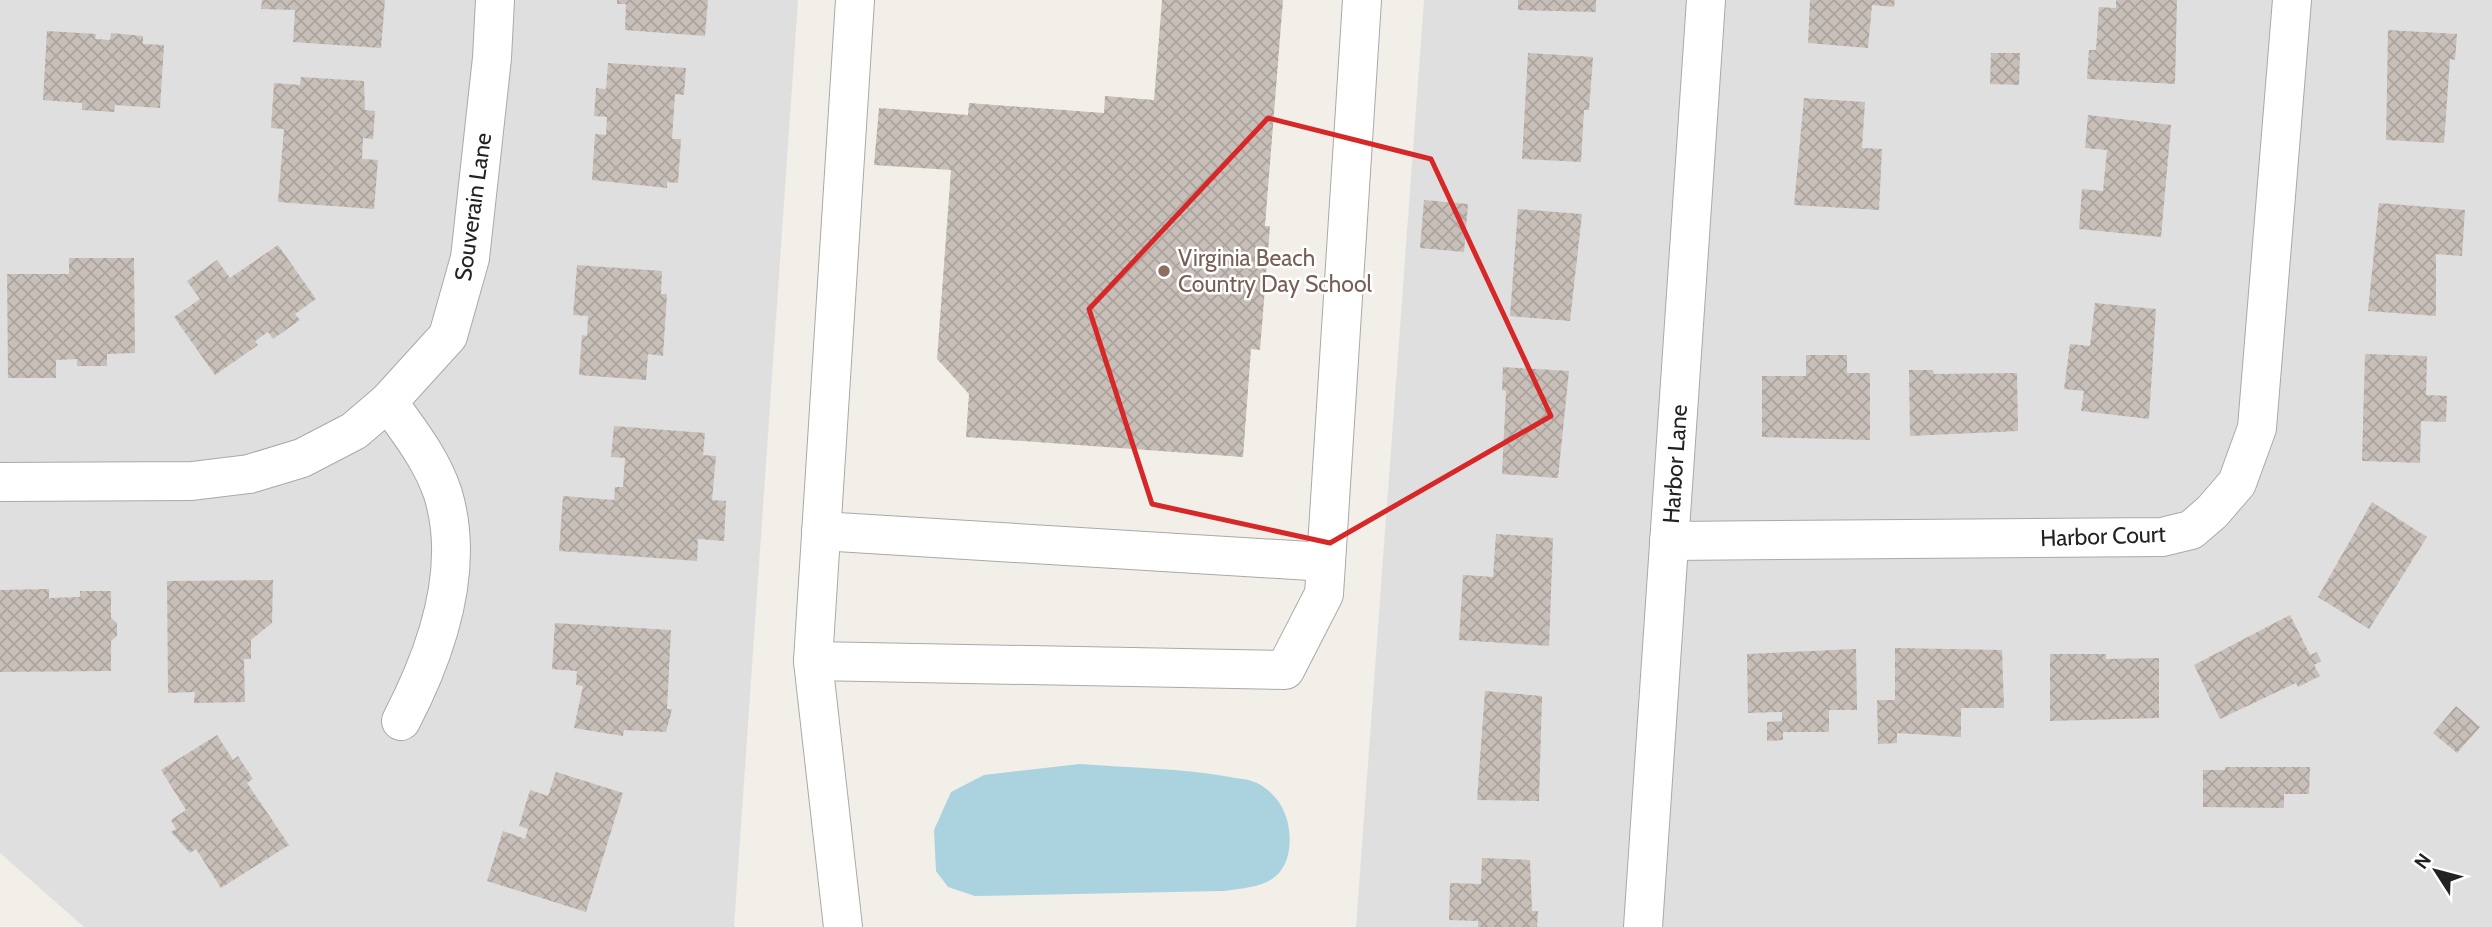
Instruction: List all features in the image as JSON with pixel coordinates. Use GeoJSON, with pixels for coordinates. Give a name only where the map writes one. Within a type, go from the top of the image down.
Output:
{"type":"FeatureCollection","features":[{"type":"Feature","properties":{"kind":"street","name":"Souverain Lane"},"geometry":{"type":"LineString","coordinates":[[0,482],[192,481],[249,474],[302,458],[354,431],[388,402],[448,336],[470,258],[492,58],[495,0]]}},
{"type":"Feature","properties":{"kind":"street"},"geometry":{"type":"LineString","coordinates":[[843,927],[813,662],[855,0]]}},
{"type":"Feature","properties":{"kind":"street"},"geometry":{"type":"LineString","coordinates":[[813,662],[1285,670],[1324,594],[1362,0]]}},
{"type":"Feature","properties":{"kind":"street","name":"Harbor Lane"},"geometry":{"type":"LineString","coordinates":[[1643,927],[1706,0]]}},
{"type":"Feature","properties":{"kind":"street","name":"Harbor Court"},"geometry":{"type":"LineString","coordinates":[[1670,541],[2162,537],[2191,530],[2212,512],[2237,483],[2258,428],[2292,0]]}},
{"type":"Feature","properties":{"kind":"street"},"geometry":{"type":"LineString","coordinates":[[388,402],[420,445],[442,492],[450,523],[450,574],[439,629],[414,696],[401,722]]}},
{"type":"Feature","properties":{"kind":"street"},"geometry":{"type":"LineString","coordinates":[[821,531],[1326,562]]}},
{"type":"Feature","properties":{"kind":"highlighted area"},"geometry":{"type":"Polygon","coordinates":[[[1268,118],[1431,159],[1551,416],[1330,543],[1152,504],[1089,309],[1268,118]]]}},
{"type":"Feature","properties":{"kind":"shaded area"},"geometry":{"type":"Polygon","coordinates":[[[0,0],[798,0],[734,927],[84,927],[0,853],[0,0]]]}},
{"type":"Feature","properties":{"kind":"shaded area"},"geometry":{"type":"Polygon","coordinates":[[[1424,0],[2492,0],[2492,927],[1356,927],[1424,0]]]}},
{"type":"Feature","properties":{"kind":"water"},"geometry":{"type":"Polygon","coordinates":[[[1080,764],[1193,772],[1257,783],[1274,796],[1285,813],[1289,844],[1284,866],[1278,874],[1263,884],[1223,891],[975,896],[948,887],[936,871],[934,830],[951,792],[984,775],[1080,764]]]}},
{"type":"Feature","properties":{"kind":"building"},"geometry":{"type":"Polygon","coordinates":[[[262,0],[385,0],[381,48],[293,42],[295,10],[261,9],[262,0]]]}},
{"type":"Feature","properties":{"kind":"building"},"geometry":{"type":"Polygon","coordinates":[[[617,0],[708,0],[705,36],[625,30],[626,4],[617,4],[617,0]]]}},
{"type":"Feature","properties":{"kind":"building"},"geometry":{"type":"Polygon","coordinates":[[[1162,0],[1283,0],[1265,226],[1270,226],[1260,350],[1251,349],[1243,457],[966,437],[969,394],[937,359],[951,170],[874,165],[879,108],[968,115],[969,103],[1104,113],[1105,96],[1154,100],[1162,0]]]}},
{"type":"Feature","properties":{"kind":"building"},"geometry":{"type":"Polygon","coordinates":[[[1518,0],[1596,0],[1596,12],[1518,10],[1518,0]]]}},
{"type":"Feature","properties":{"kind":"building"},"geometry":{"type":"Polygon","coordinates":[[[1810,0],[1895,0],[1894,7],[1872,5],[1868,48],[1808,43],[1810,0]]]}},
{"type":"Feature","properties":{"kind":"building"},"geometry":{"type":"Polygon","coordinates":[[[2116,0],[2177,0],[2175,84],[2087,79],[2089,50],[2096,50],[2099,7],[2116,8],[2116,0]]]}},
{"type":"Feature","properties":{"kind":"building"},"geometry":{"type":"Polygon","coordinates":[[[2388,30],[2457,34],[2455,60],[2450,59],[2444,143],[2386,140],[2388,30]]]}},
{"type":"Feature","properties":{"kind":"building"},"geometry":{"type":"Polygon","coordinates":[[[47,31],[96,34],[95,39],[110,40],[111,33],[143,36],[143,44],[164,45],[160,108],[115,105],[114,112],[82,110],[82,103],[43,100],[47,31]]]}},
{"type":"Feature","properties":{"kind":"building"},"geometry":{"type":"Polygon","coordinates":[[[1528,53],[1593,57],[1589,110],[1584,110],[1581,162],[1522,159],[1528,53]]]}},
{"type":"Feature","properties":{"kind":"building"},"geometry":{"type":"Polygon","coordinates":[[[1991,53],[2020,53],[2019,85],[1990,84],[1991,53]]]}},
{"type":"Feature","properties":{"kind":"building"},"geometry":{"type":"Polygon","coordinates":[[[608,63],[686,68],[684,95],[675,94],[672,139],[681,139],[678,183],[667,182],[667,188],[592,180],[595,134],[606,135],[607,117],[594,116],[596,88],[606,89],[608,63]]]}},
{"type":"Feature","properties":{"kind":"building"},"geometry":{"type":"Polygon","coordinates":[[[301,77],[364,81],[365,110],[375,111],[373,139],[363,138],[362,159],[378,160],[374,209],[278,202],[284,129],[271,128],[274,83],[300,85],[301,77]]]}},
{"type":"Feature","properties":{"kind":"building"},"geometry":{"type":"Polygon","coordinates":[[[1804,98],[1865,102],[1862,148],[1882,149],[1879,210],[1794,205],[1804,98]]]}},
{"type":"Feature","properties":{"kind":"building"},"geometry":{"type":"Polygon","coordinates":[[[2088,115],[2171,125],[2161,237],[2079,229],[2082,189],[2103,191],[2107,150],[2085,148],[2088,115]]]}},
{"type":"Feature","properties":{"kind":"building"},"geometry":{"type":"Polygon","coordinates":[[[1424,200],[1468,204],[1464,252],[1420,248],[1424,200]]]}},
{"type":"Feature","properties":{"kind":"building"},"geometry":{"type":"Polygon","coordinates":[[[2379,203],[2465,210],[2462,256],[2436,254],[2436,316],[2368,311],[2379,203]]]}},
{"type":"Feature","properties":{"kind":"building"},"geometry":{"type":"Polygon","coordinates":[[[1518,209],[1582,214],[1570,321],[1510,316],[1518,209]]]}},
{"type":"Feature","properties":{"kind":"building"},"geometry":{"type":"Polygon","coordinates":[[[278,245],[316,299],[295,314],[300,320],[273,339],[268,332],[255,341],[258,345],[215,375],[174,317],[200,299],[187,281],[217,260],[230,278],[278,245]]]}},
{"type":"Feature","properties":{"kind":"building"},"geometry":{"type":"Polygon","coordinates":[[[69,258],[134,258],[135,353],[107,354],[107,366],[77,366],[77,359],[56,360],[56,378],[8,378],[7,274],[69,274],[69,258]]]}},
{"type":"Feature","properties":{"kind":"building"},"geometry":{"type":"Polygon","coordinates":[[[577,265],[662,271],[661,294],[667,294],[663,356],[648,354],[646,380],[579,375],[582,335],[587,336],[588,316],[573,315],[577,265]]]}},
{"type":"Feature","properties":{"kind":"building"},"geometry":{"type":"Polygon","coordinates":[[[2095,303],[2156,309],[2149,419],[2081,411],[2084,391],[2064,389],[2070,344],[2090,346],[2095,303]]]}},
{"type":"Feature","properties":{"kind":"building"},"geometry":{"type":"Polygon","coordinates":[[[2365,354],[2427,356],[2426,395],[2447,396],[2446,422],[2421,421],[2420,463],[2362,461],[2365,354]]]}},
{"type":"Feature","properties":{"kind":"building"},"geometry":{"type":"Polygon","coordinates":[[[1806,355],[1847,355],[1847,373],[1870,373],[1870,440],[1762,437],[1762,376],[1806,376],[1806,355]]]}},
{"type":"Feature","properties":{"kind":"building"},"geometry":{"type":"Polygon","coordinates":[[[1503,367],[1569,371],[1558,478],[1502,474],[1506,391],[1502,390],[1503,367]]]}},
{"type":"Feature","properties":{"kind":"building"},"geometry":{"type":"Polygon","coordinates":[[[1909,370],[1933,370],[1934,374],[2017,373],[2018,431],[1910,436],[1909,370]]]}},
{"type":"Feature","properties":{"kind":"building"},"geometry":{"type":"Polygon","coordinates":[[[614,426],[705,433],[703,455],[716,456],[712,500],[726,501],[724,541],[698,539],[697,561],[559,551],[563,496],[614,500],[615,487],[623,487],[625,458],[611,457],[614,426]]]}},
{"type":"Feature","properties":{"kind":"building"},"geometry":{"type":"Polygon","coordinates":[[[2372,502],[2427,537],[2369,629],[2318,597],[2372,502]]]}},
{"type":"Feature","properties":{"kind":"building"},"geometry":{"type":"Polygon","coordinates":[[[1496,534],[1553,538],[1549,646],[1459,640],[1463,575],[1493,577],[1496,534]]]}},
{"type":"Feature","properties":{"kind":"building"},"geometry":{"type":"Polygon","coordinates":[[[273,580],[272,623],[251,640],[251,659],[244,659],[245,702],[194,703],[195,692],[168,693],[167,581],[273,580]]]}},
{"type":"Feature","properties":{"kind":"building"},"geometry":{"type":"Polygon","coordinates":[[[49,589],[49,598],[80,597],[80,591],[111,591],[111,618],[117,623],[117,636],[111,641],[111,671],[0,672],[0,590],[49,589]]]}},
{"type":"Feature","properties":{"kind":"building"},"geometry":{"type":"Polygon","coordinates":[[[2290,615],[2310,655],[2317,652],[2321,661],[2314,665],[2320,676],[2298,687],[2296,683],[2220,719],[2194,665],[2290,615]]]}},
{"type":"Feature","properties":{"kind":"building"},"geometry":{"type":"Polygon","coordinates":[[[555,623],[671,630],[667,709],[672,709],[666,732],[624,730],[623,736],[574,728],[583,686],[576,685],[577,671],[552,669],[555,623]]]}},
{"type":"Feature","properties":{"kind":"building"},"geometry":{"type":"Polygon","coordinates":[[[1895,648],[2002,650],[2004,708],[1961,708],[1961,737],[1897,733],[1897,743],[1878,744],[1877,700],[1895,700],[1895,648]]]}},
{"type":"Feature","properties":{"kind":"building"},"geometry":{"type":"Polygon","coordinates":[[[1856,649],[1857,710],[1829,710],[1829,732],[1783,732],[1783,740],[1767,741],[1767,722],[1782,721],[1782,712],[1748,713],[1747,654],[1856,649]]]}},
{"type":"Feature","properties":{"kind":"building"},"geometry":{"type":"Polygon","coordinates":[[[2050,654],[2106,654],[2106,659],[2159,658],[2159,718],[2050,721],[2050,654]]]}},
{"type":"Feature","properties":{"kind":"building"},"geometry":{"type":"Polygon","coordinates":[[[1485,691],[1542,696],[1539,801],[1477,800],[1485,691]]]}},
{"type":"Feature","properties":{"kind":"building"},"geometry":{"type":"Polygon","coordinates":[[[2456,706],[2480,727],[2457,753],[2433,733],[2456,706]]]}},
{"type":"Feature","properties":{"kind":"building"},"geometry":{"type":"Polygon","coordinates":[[[217,735],[233,760],[238,756],[253,779],[247,783],[289,845],[221,888],[196,849],[190,853],[171,832],[176,829],[171,820],[186,810],[161,770],[217,735]]]}},
{"type":"Feature","properties":{"kind":"building"},"geometry":{"type":"Polygon","coordinates":[[[2225,767],[2310,767],[2309,794],[2284,794],[2284,808],[2203,807],[2203,770],[2225,770],[2225,767]]]}},
{"type":"Feature","properties":{"kind":"building"},"geometry":{"type":"Polygon","coordinates":[[[556,772],[623,793],[586,912],[487,881],[503,831],[525,839],[528,829],[519,826],[530,790],[548,796],[556,772]]]}},
{"type":"Feature","properties":{"kind":"building"},"geometry":{"type":"Polygon","coordinates":[[[1482,858],[1530,860],[1532,911],[1538,911],[1537,927],[1478,927],[1478,921],[1449,920],[1450,883],[1481,884],[1482,858]]]}},
{"type":"Feature","properties":{"kind":"place","name":"Virginia Beach Country Day School"},"geometry":{"type":"Point","coordinates":[1164,271]}}]}
